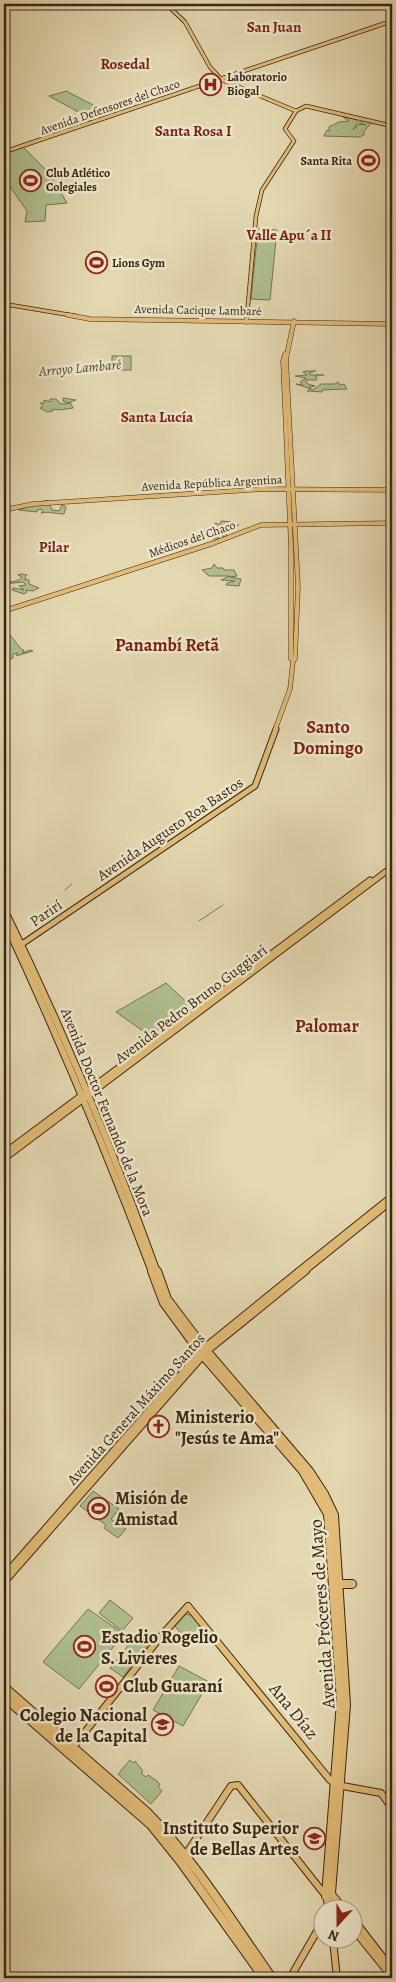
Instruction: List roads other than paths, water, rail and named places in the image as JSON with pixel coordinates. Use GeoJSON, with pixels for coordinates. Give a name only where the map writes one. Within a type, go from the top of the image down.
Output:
{"type":"FeatureCollection","features":[{"type":"Feature","properties":{"kind":"highway","name":"Avenida Doctor Fernando de la Mora"},"geometry":{"type":"LineString","coordinates":[[4,909],[85,1095],[161,1298],[203,1352]]}},
{"type":"Feature","properties":{"kind":"highway","name":"Avenida Doctor Fernando de la Mora"},"geometry":{"type":"LineString","coordinates":[[4,920],[20,946]]}},
{"type":"Feature","properties":{"kind":"highway","name":"Avenida Próceres de Mayo"},"geometry":{"type":"LineString","coordinates":[[203,1352],[300,1460],[324,1494],[334,1517],[346,1705],[337,1785],[338,1810],[329,1900]]}},
{"type":"Feature","properties":{"kind":"highway","name":"Avenida Próceres de Mayo"},"geometry":{"type":"LineString","coordinates":[[203,1352],[308,1477],[329,1517],[341,1697],[329,1900]]}},
{"type":"Feature","properties":{"kind":"highway"},"geometry":{"type":"LineString","coordinates":[[339,1584],[352,1584]]}},
{"type":"Feature","properties":{"kind":"highway"},"geometry":{"type":"LineString","coordinates":[[4,1687],[154,1818],[272,1978]]}},
{"type":"Feature","properties":{"kind":"highway"},"geometry":{"type":"LineString","coordinates":[[4,1697],[141,1816],[183,1858],[264,1978]]}},
{"type":"Feature","properties":{"kind":"main road"},"geometry":{"type":"LineString","coordinates":[[165,4],[180,18],[208,67],[220,79],[296,112]]}},
{"type":"Feature","properties":{"kind":"main road","name":"Avenida Defensores del Chaco"},"geometry":{"type":"LineString","coordinates":[[4,152],[392,21]]}},
{"type":"Feature","properties":{"kind":"main road"},"geometry":{"type":"LineString","coordinates":[[246,321],[256,216],[262,190],[294,142],[285,129],[296,112],[306,106],[392,126]]}},
{"type":"Feature","properties":{"kind":"main road","name":"Avenida Cacique Lambaré"},"geometry":{"type":"LineString","coordinates":[[4,305],[90,320],[368,322],[392,325]]}},
{"type":"Feature","properties":{"kind":"main road","name":"Avenida Augusto Roa Bastos"},"geometry":{"type":"LineString","coordinates":[[88,899],[255,786],[290,689],[292,661],[295,659],[298,586],[290,490],[286,355],[292,322]]}},
{"type":"Feature","properties":{"kind":"main road","name":"Avenida República Argentina"},"geometry":{"type":"LineString","coordinates":[[4,512],[33,504],[204,492],[392,490]]}},
{"type":"Feature","properties":{"kind":"main road","name":"Médicos del Chaco"},"geometry":{"type":"LineString","coordinates":[[4,611],[206,546],[261,525],[392,523]]}},
{"type":"Feature","properties":{"kind":"main road","name":"Avenida Pedro Bruno Guggiari"},"geometry":{"type":"LineString","coordinates":[[4,1159],[85,1095],[392,863]]}},
{"type":"Feature","properties":{"kind":"main road","name":"Avenida Pedro Bruno Guggiari"},"geometry":{"type":"LineString","coordinates":[[4,1153],[392,867]]}},
{"type":"Feature","properties":{"kind":"main road","name":"Parirí"},"geometry":{"type":"LineString","coordinates":[[20,946],[88,899]]}},
{"type":"Feature","properties":{"kind":"main road","name":"Avenida General Máximo Santos"},"geometry":{"type":"LineString","coordinates":[[4,1581],[203,1352],[392,1196]]}},
{"type":"Feature","properties":{"kind":"main road","name":"Avenida General Máximo Santos"},"geometry":{"type":"LineString","coordinates":[[203,1352],[392,1201]]}},
{"type":"Feature","properties":{"kind":"main road","name":"Ana Díaz"},"geometry":{"type":"LineString","coordinates":[[73,1747],[162,1635],[188,1606],[337,1785]]}},
{"type":"Feature","properties":{"kind":"main road"},"geometry":{"type":"LineString","coordinates":[[183,1858],[231,1786],[235,1784],[240,1786],[327,1900]]}},
{"type":"Feature","properties":{"kind":"main road"},"geometry":{"type":"LineString","coordinates":[[337,1785],[381,1793],[392,1808]]}},
{"type":"Feature","properties":{"kind":"main road"},"geometry":{"type":"LineString","coordinates":[[364,1933],[392,1969]]}},
{"type":"Feature","properties":{"kind":"main road"},"geometry":{"type":"LineString","coordinates":[[290,1978],[314,1938]]}},
{"type":"Feature","properties":{"kind":"main road"},"geometry":{"type":"LineString","coordinates":[[364,1942],[392,1977]]}},
{"type":"Feature","properties":{"kind":"main road"},"geometry":{"type":"LineString","coordinates":[[334,1950],[337,1978]]}},
{"type":"Feature","properties":{"kind":"waterway"},"geometry":{"type":"LineString","coordinates":[[65,890],[72,884]]}},
{"type":"Feature","properties":{"kind":"waterway"},"geometry":{"type":"LineString","coordinates":[[199,921],[223,905]]}},
{"type":"Feature","properties":{"kind":"place","name":"Laboratorio Biogal"},"geometry":{"type":"Point","coordinates":[211,84]}},
{"type":"Feature","properties":{"kind":"place","name":"Santa Rita"},"geometry":{"type":"Point","coordinates":[368,161]}},
{"type":"Feature","properties":{"kind":"place","name":"Club Atlético Colegiales"},"geometry":{"type":"Point","coordinates":[30,180]}},
{"type":"Feature","properties":{"kind":"place","name":"Lions Gym"},"geometry":{"type":"Point","coordinates":[96,263]}},
{"type":"Feature","properties":{"kind":"place","name":"Ministerio \"Jesús te Ama\""},"geometry":{"type":"Point","coordinates":[159,1427]}},
{"type":"Feature","properties":{"kind":"place","name":"Misión de Amistad"},"geometry":{"type":"Point","coordinates":[99,1508]}},
{"type":"Feature","properties":{"kind":"place","name":"Estadio Rogelio S. Livieres"},"geometry":{"type":"Point","coordinates":[85,1647]}},
{"type":"Feature","properties":{"kind":"place","name":"Club Guaraní"},"geometry":{"type":"Point","coordinates":[107,1686]}},
{"type":"Feature","properties":{"kind":"place","name":"Colegio Nacional de la Capital"},"geometry":{"type":"Point","coordinates":[163,1725]}},
{"type":"Feature","properties":{"kind":"place","name":"Instituto Superior de Bellas Artes"},"geometry":{"type":"Point","coordinates":[315,1838]}},
{"type":"Feature","properties":{"kind":"district","name":"San Juan"},"geometry":{"type":"Point","coordinates":[274,27]}},
{"type":"Feature","properties":{"kind":"district","name":"Rosedal"},"geometry":{"type":"Point","coordinates":[125,64]}},
{"type":"Feature","properties":{"kind":"district","name":"Santa Rosa I"},"geometry":{"type":"Point","coordinates":[193,131]}},
{"type":"Feature","properties":{"kind":"district","name":"Valle Apu´a II"},"geometry":{"type":"Point","coordinates":[289,235]}},
{"type":"Feature","properties":{"kind":"district","name":"Santa Lucía"},"geometry":{"type":"Point","coordinates":[157,417]}},
{"type":"Feature","properties":{"kind":"district","name":"Pilar"},"geometry":{"type":"Point","coordinates":[54,547]}},
{"type":"Feature","properties":{"kind":"district","name":"Panambí Retã"},"geometry":{"type":"Point","coordinates":[167,645]}},
{"type":"Feature","properties":{"kind":"district","name":"Santo Domingo"},"geometry":{"type":"Point","coordinates":[328,738]}},
{"type":"Feature","properties":{"kind":"district","name":"Palomar"},"geometry":{"type":"Point","coordinates":[327,1026]}},
{"type":"Feature","properties":{"kind":"water label","name":"Arroyo Lambaré"},"geometry":{"type":"Point","coordinates":[80,368]}}]}
